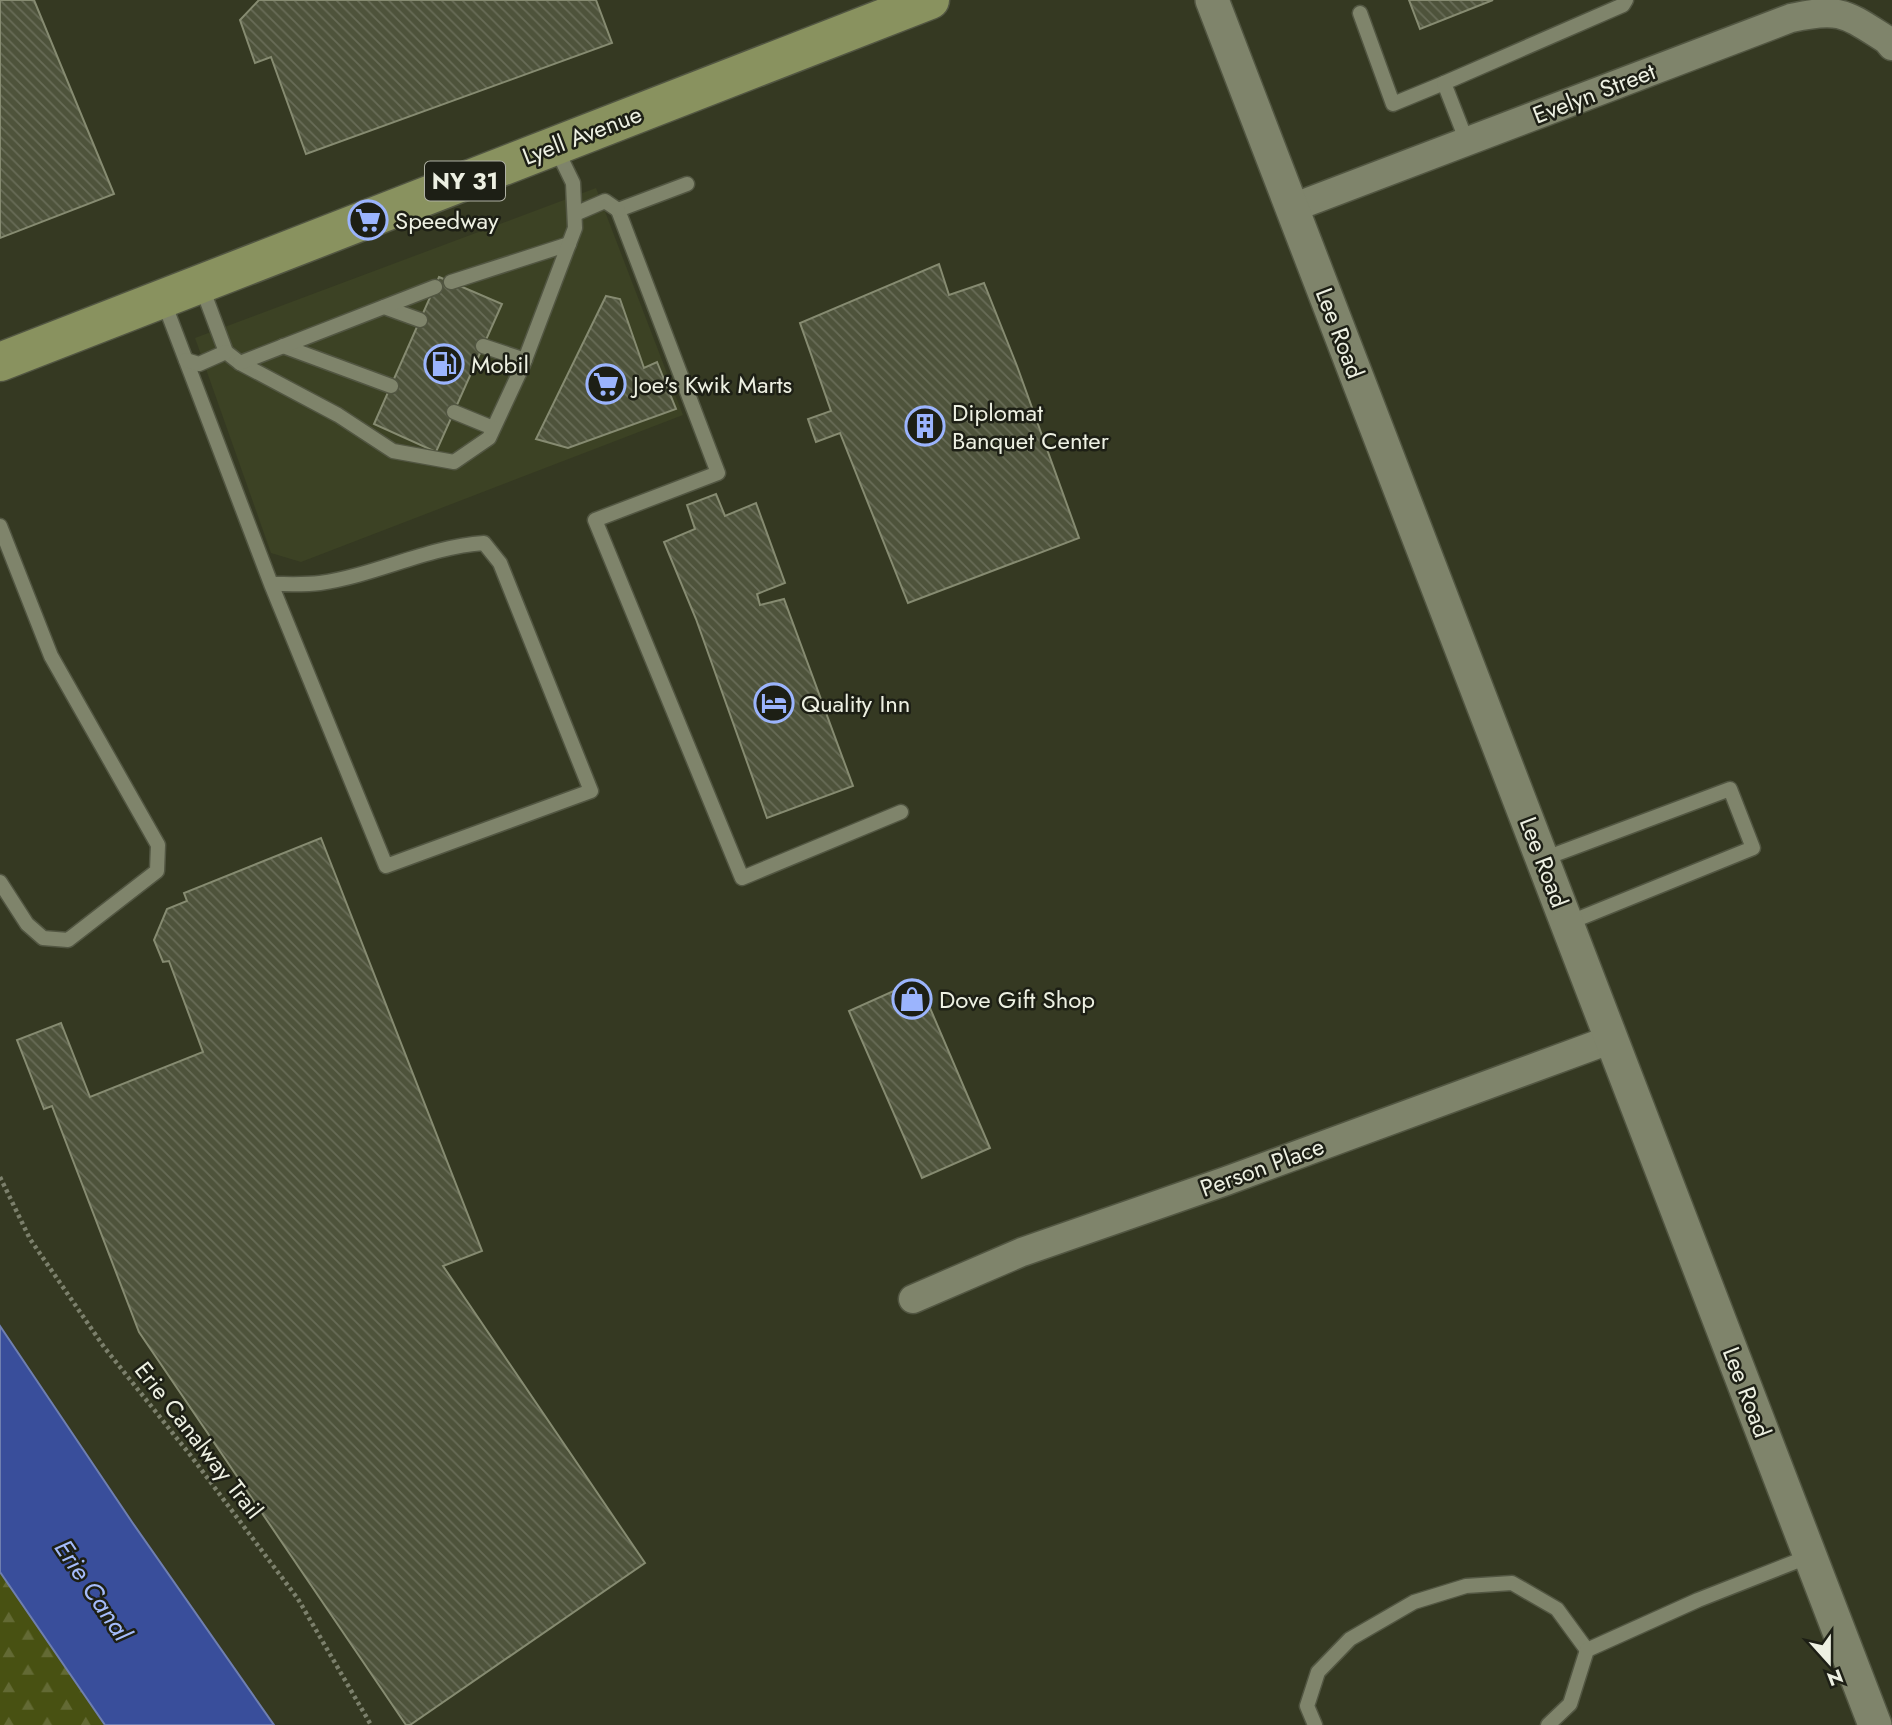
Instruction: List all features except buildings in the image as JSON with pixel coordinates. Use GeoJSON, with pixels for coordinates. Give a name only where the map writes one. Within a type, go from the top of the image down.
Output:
{"type":"FeatureCollection","features":[{"type":"Feature","properties":{"kind":"main road","name":"Lyell Avenue"},"geometry":{"type":"LineString","coordinates":[[0,362],[930,0]]}},
{"type":"Feature","properties":{"kind":"street","name":"Lee Road"},"geometry":{"type":"LineString","coordinates":[[1212,0],[1875,1725]]}},
{"type":"Feature","properties":{"kind":"street","name":"Evelyn Street"},"geometry":{"type":"LineString","coordinates":[[1292,208],[1791,18],[1821,11],[1847,15],[1888,40],[1892,46]]}},
{"type":"Feature","properties":{"kind":"street","name":"Person Place"},"geometry":{"type":"LineString","coordinates":[[912,1299],[1021,1252],[1237,1177],[1612,1039]]}},
{"type":"Feature","properties":{"kind":"lane"},"geometry":{"type":"LineString","coordinates":[[1360,13],[1393,104],[1623,5],[1626,0]]}},
{"type":"Feature","properties":{"kind":"lane"},"geometry":{"type":"LineString","coordinates":[[1444,83],[1467,142]]}},
{"type":"Feature","properties":{"kind":"lane"},"geometry":{"type":"LineString","coordinates":[[201,284],[226,352],[240,363],[338,415],[393,451],[454,462],[489,438],[525,360],[575,228],[573,183],[555,146]]}},
{"type":"Feature","properties":{"kind":"lane"},"geometry":{"type":"LineString","coordinates":[[618,210],[687,184]]}},
{"type":"Feature","properties":{"kind":"lane"},"geometry":{"type":"LineString","coordinates":[[575,214],[605,201],[618,210],[718,472],[595,520],[742,877],[901,811]]}},
{"type":"Feature","properties":{"kind":"lane"},"geometry":{"type":"LineString","coordinates":[[451,282],[569,244]]}},
{"type":"Feature","properties":{"kind":"lane"},"geometry":{"type":"LineString","coordinates":[[240,363],[435,287]]}},
{"type":"Feature","properties":{"kind":"lane"},"geometry":{"type":"LineString","coordinates":[[162,299],[271,584],[386,866],[591,791],[500,563],[484,543],[454,545],[359,574],[319,583],[271,584]]}},
{"type":"Feature","properties":{"kind":"lane"},"geometry":{"type":"LineString","coordinates":[[384,307],[420,320]]}},
{"type":"Feature","properties":{"kind":"lane"},"geometry":{"type":"LineString","coordinates":[[283,346],[391,386]]}},
{"type":"Feature","properties":{"kind":"lane"},"geometry":{"type":"LineString","coordinates":[[483,346],[525,360]]}},
{"type":"Feature","properties":{"kind":"lane"},"geometry":{"type":"LineString","coordinates":[[186,360],[200,364],[226,352]]}},
{"type":"Feature","properties":{"kind":"lane"},"geometry":{"type":"LineString","coordinates":[[454,412],[493,428]]}},
{"type":"Feature","properties":{"kind":"lane"},"geometry":{"type":"LineString","coordinates":[[0,526],[51,656],[158,845],[157,871],[68,940],[43,938],[27,924],[0,882]]}},
{"type":"Feature","properties":{"kind":"lane"},"geometry":{"type":"LineString","coordinates":[[1543,859],[1730,789],[1753,848],[1568,923]]}},
{"type":"Feature","properties":{"kind":"lane"},"geometry":{"type":"LineString","coordinates":[[1548,1725],[1570,1704],[1587,1650],[1698,1600],[1810,1556]]}},
{"type":"Feature","properties":{"kind":"lane"},"geometry":{"type":"LineString","coordinates":[[1315,1725],[1307,1706],[1318,1672],[1350,1639],[1414,1602],[1466,1586],[1512,1583],[1557,1609],[1587,1650]]}},
{"type":"Feature","properties":{"kind":"path","name":"Erie Canalway Trail"},"geometry":{"type":"LineString","coordinates":[[0,1177],[30,1239],[104,1347],[191,1456],[298,1600],[371,1725]]}},
{"type":"Feature","properties":{"kind":"shaded area"},"geometry":{"type":"Polygon","coordinates":[[[596,188],[683,415],[301,562],[271,553],[195,338],[596,188]]]}},
{"type":"Feature","properties":{"kind":"green space"},"geometry":{"type":"Polygon","coordinates":[[[0,1572],[105,1725],[0,1725],[0,1572]]]}},
{"type":"Feature","properties":{"kind":"water","name":"Erie Canal"},"geometry":{"type":"Polygon","coordinates":[[[0,1326],[132,1522],[274,1725],[105,1725],[0,1572],[0,1326]]]}},
{"type":"Feature","properties":{"kind":"place","name":"Speedway"},"geometry":{"type":"Point","coordinates":[368,220]}},
{"type":"Feature","properties":{"kind":"place","name":"Mobil"},"geometry":{"type":"Point","coordinates":[444,364]}},
{"type":"Feature","properties":{"kind":"place","name":"Joe's Kwik Marts"},"geometry":{"type":"Point","coordinates":[606,384]}},
{"type":"Feature","properties":{"kind":"place","name":"Diplomat Banquet Center"},"geometry":{"type":"Point","coordinates":[925,426]}},
{"type":"Feature","properties":{"kind":"place","name":"Quality Inn"},"geometry":{"type":"Point","coordinates":[774,703]}},
{"type":"Feature","properties":{"kind":"place","name":"Dove Gift Shop"},"geometry":{"type":"Point","coordinates":[912,999]}}]}
